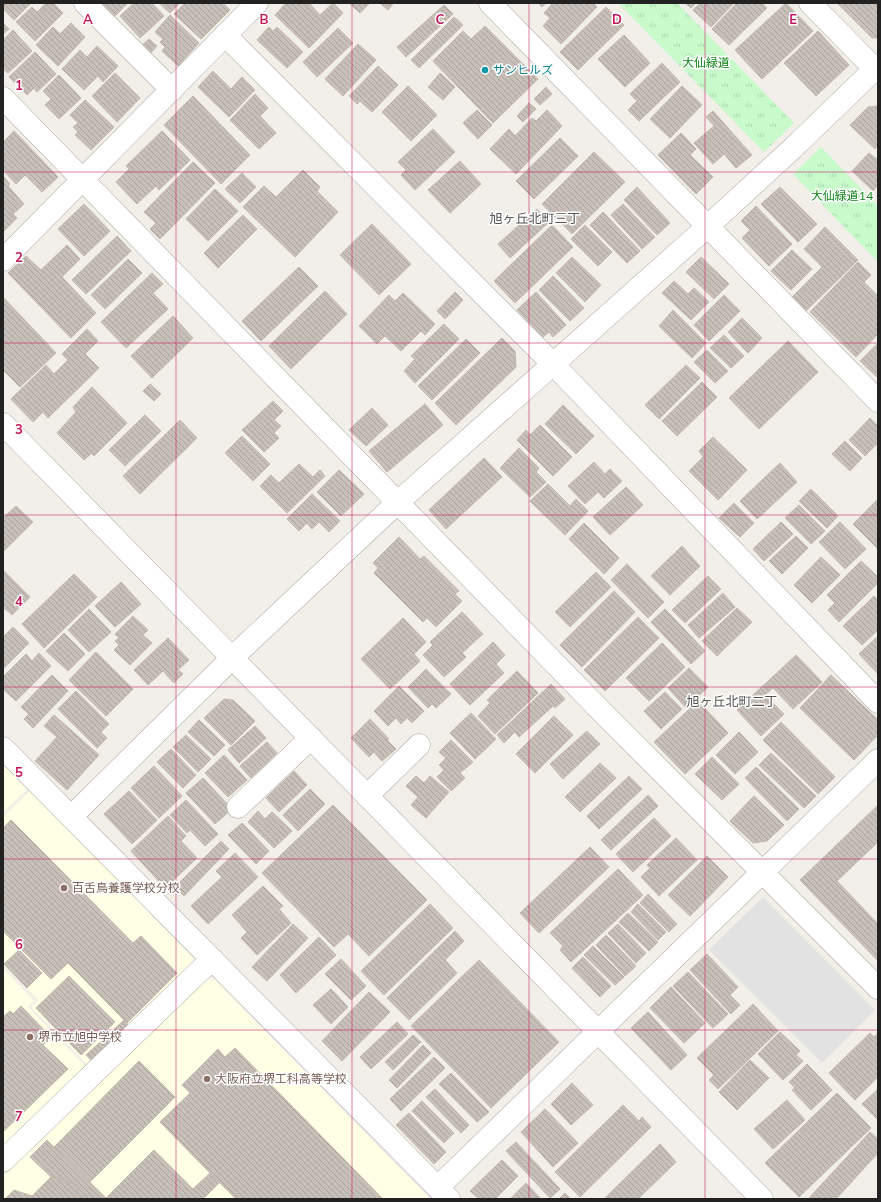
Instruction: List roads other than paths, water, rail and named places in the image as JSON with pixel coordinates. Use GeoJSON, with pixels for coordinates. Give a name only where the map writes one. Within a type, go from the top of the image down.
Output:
{"type":"FeatureCollection","features":[{"type":"Feature","properties":{"kind":"street"},"geometry":{"type":"LineString","coordinates":[[85,3],[172,90]]}},
{"type":"Feature","properties":{"kind":"street"},"geometry":{"type":"LineString","coordinates":[[490,3],[878,401]]}},
{"type":"Feature","properties":{"kind":"street"},"geometry":{"type":"LineString","coordinates":[[71,817],[233,657],[397,503],[707,227],[877,69],[810,3]]}},
{"type":"Feature","properties":{"kind":"street"},"geometry":{"type":"LineString","coordinates":[[3,260],[84,181],[255,4]]}},
{"type":"Feature","properties":{"kind":"street"},"geometry":{"type":"LineString","coordinates":[[225,35],[553,364],[878,702]]}},
{"type":"Feature","properties":{"kind":"street"},"geometry":{"type":"LineString","coordinates":[[3,98],[607,717],[878,988]]}},
{"type":"Feature","properties":{"kind":"street"},"geometry":{"type":"LineString","coordinates":[[3,424],[233,657],[762,1199]]}},
{"type":"Feature","properties":{"kind":"street"},"geometry":{"type":"LineString","coordinates":[[238,806],[311,738]]}},
{"type":"Feature","properties":{"kind":"street"},"geometry":{"type":"LineString","coordinates":[[367,796],[419,745]]}},
{"type":"Feature","properties":{"kind":"street"},"geometry":{"type":"LineString","coordinates":[[3,748],[444,1193],[599,1031],[878,760]]}},
{"type":"Feature","properties":{"kind":"street"},"geometry":{"type":"LineString","coordinates":[[3,1161],[212,959]]}},
{"type":"Feature","properties":{"kind":"place","name":"サンヒルズ"},"geometry":{"type":"Point","coordinates":[485,70]}},
{"type":"Feature","properties":{"kind":"place","name":"百舌鳥養護学校分校"},"geometry":{"type":"Point","coordinates":[64,888]}},
{"type":"Feature","properties":{"kind":"place","name":"堺市立旭中学校"},"geometry":{"type":"Point","coordinates":[30,1037]}},
{"type":"Feature","properties":{"kind":"place","name":"大阪府立堺工科高等学校"},"geometry":{"type":"Point","coordinates":[207,1079]}},
{"type":"Feature","properties":{"kind":"district","name":"旭ヶ丘北町三丁"},"geometry":{"type":"Point","coordinates":[535,218]}},
{"type":"Feature","properties":{"kind":"district","name":"旭ヶ丘北町二丁"},"geometry":{"type":"Point","coordinates":[732,701]}},
{"type":"Feature","properties":{"kind":"park label","name":"大仙緑道"},"geometry":{"type":"Point","coordinates":[706,63]}},
{"type":"Feature","properties":{"kind":"park label","name":"大仙緑道14"},"geometry":{"type":"Point","coordinates":[842,196]}}]}
